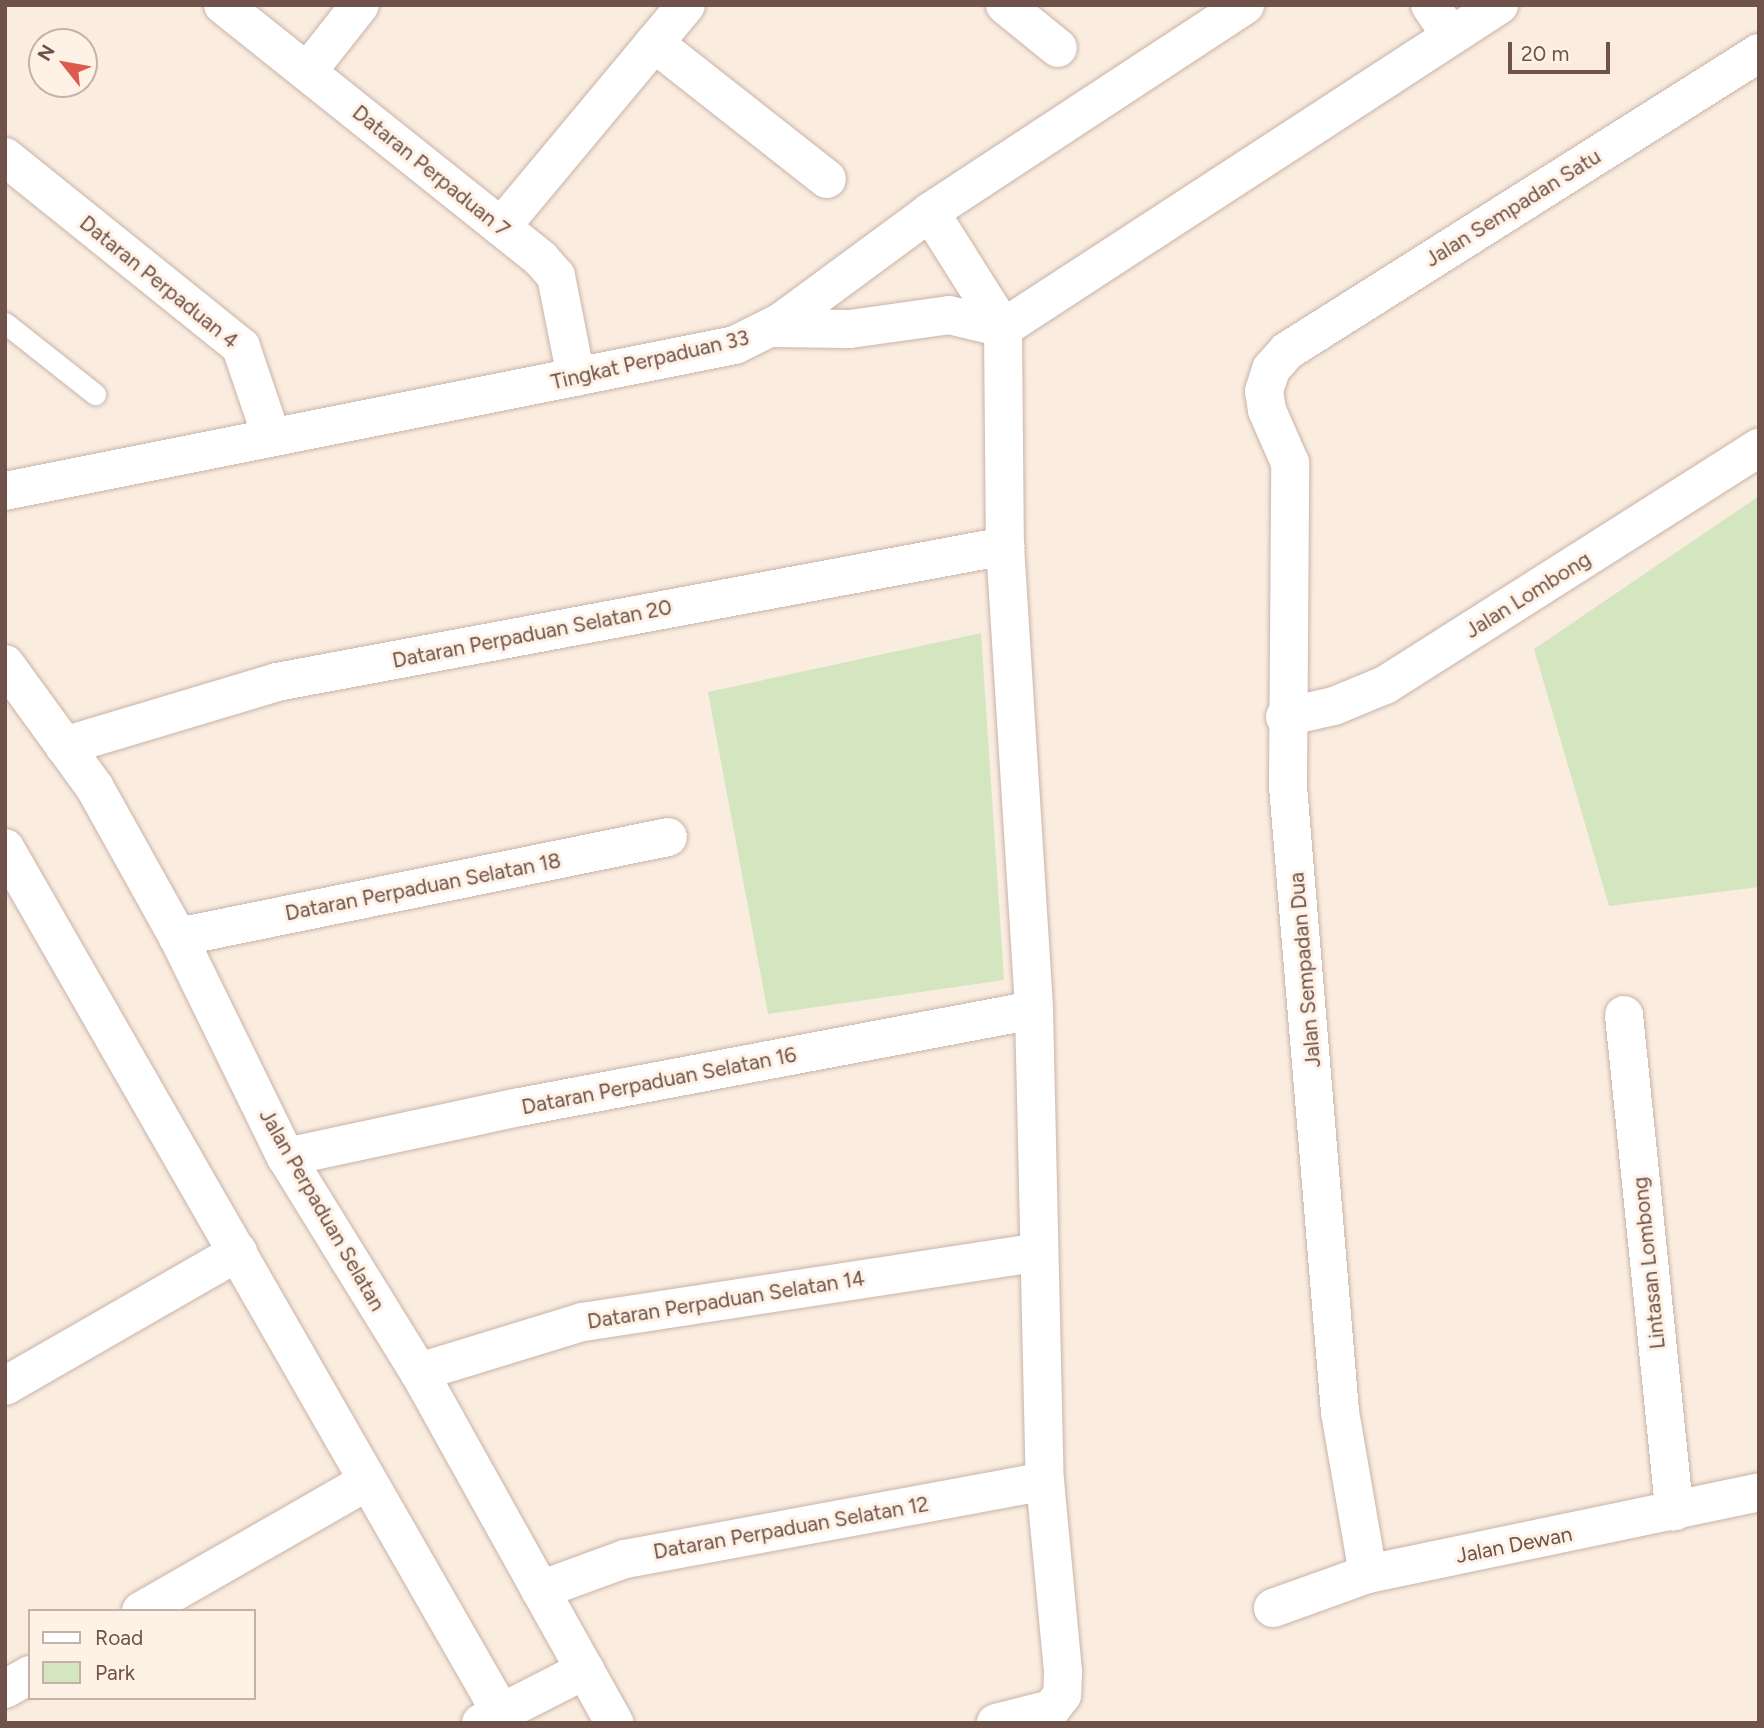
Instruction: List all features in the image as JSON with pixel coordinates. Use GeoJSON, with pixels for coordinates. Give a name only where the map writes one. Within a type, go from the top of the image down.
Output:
{"type":"FeatureCollection","features":[{"type":"Feature","properties":{"kind":"street","name":"Dataran Perpaduan 7"},"geometry":{"type":"LineString","coordinates":[[223,5],[501,227],[556,276],[576,377]]}},
{"type":"Feature","properties":{"kind":"street"},"geometry":{"type":"LineString","coordinates":[[307,72],[360,5]]}},
{"type":"Feature","properties":{"kind":"street"},"geometry":{"type":"LineString","coordinates":[[501,227],[686,5]]}},
{"type":"Feature","properties":{"kind":"street"},"geometry":{"type":"LineString","coordinates":[[1005,5],[1058,48]]}},
{"type":"Feature","properties":{"kind":"street","name":"Tingkat Perpaduan 33"},"geometry":{"type":"LineString","coordinates":[[5,491],[271,435],[735,345],[771,328],[930,212],[1245,5]]}},
{"type":"Feature","properties":{"kind":"street"},"geometry":{"type":"LineString","coordinates":[[771,328],[850,329],[949,315],[1003,328],[1441,21],[1499,5]]}},
{"type":"Feature","properties":{"kind":"street"},"geometry":{"type":"LineString","coordinates":[[654,43],[827,179]]}},
{"type":"Feature","properties":{"kind":"street","name":"Jalan Sempadan Satu"},"geometry":{"type":"LineString","coordinates":[[1271,369],[1299,343],[1759,53]]}},
{"type":"Feature","properties":{"kind":"street","name":"Dataran Perpaduan 4"},"geometry":{"type":"LineString","coordinates":[[5,157],[241,347],[271,435]]}},
{"type":"Feature","properties":{"kind":"street"},"geometry":{"type":"LineString","coordinates":[[930,212],[1003,328],[1005,546],[1034,1010],[1045,1481],[1063,1672],[1062,1695],[1051,1709],[996,1723]]}},
{"type":"Feature","properties":{"kind":"street","name":"Jalan Sempadan Dua"},"geometry":{"type":"LineString","coordinates":[[1271,369],[1264,391],[1267,410],[1282,436],[1292,492],[1285,718],[1340,1412],[1368,1574]]}},
{"type":"Feature","properties":{"kind":"street","name":"Jalan Lombong"},"geometry":{"type":"LineString","coordinates":[[1285,718],[1334,706],[1385,685],[1759,448]]}},
{"type":"Feature","properties":{"kind":"street","name":"Dataran Perpaduan Selatan 20"},"geometry":{"type":"LineString","coordinates":[[64,747],[277,682],[1005,546]]}},
{"type":"Feature","properties":{"kind":"street","name":"Jalan Perpaduan Selatan"},"geometry":{"type":"LineString","coordinates":[[5,664],[95,788],[177,937],[286,1157],[419,1372],[614,1723]]}},
{"type":"Feature","properties":{"kind":"street","name":"Dataran Perpaduan Selatan 18"},"geometry":{"type":"LineString","coordinates":[[177,937],[668,837]]}},
{"type":"Feature","properties":{"kind":"street"},"geometry":{"type":"LineString","coordinates":[[5,848],[238,1252],[496,1719],[585,1670]]}},
{"type":"Feature","properties":{"kind":"street","name":"Dataran Perpaduan Selatan 16"},"geometry":{"type":"LineString","coordinates":[[286,1157],[520,1107],[1034,1010]]}},
{"type":"Feature","properties":{"kind":"street","name":"Lintasan Lombong"},"geometry":{"type":"LineString","coordinates":[[1624,1015],[1674,1511]]}},
{"type":"Feature","properties":{"kind":"street"},"geometry":{"type":"LineString","coordinates":[[8,1378],[238,1252]]}},
{"type":"Feature","properties":{"kind":"street","name":"Dataran Perpaduan Selatan 14"},"geometry":{"type":"LineString","coordinates":[[419,1372],[583,1322],[1039,1252]]}},
{"type":"Feature","properties":{"kind":"street","name":"Dataran Perpaduan Selatan 12"},"geometry":{"type":"LineString","coordinates":[[540,1590],[625,1559],[1045,1481]]}},
{"type":"Feature","properties":{"kind":"street"},"geometry":{"type":"LineString","coordinates":[[144,1609],[366,1482]]}},
{"type":"Feature","properties":{"kind":"street","name":"Jalan Dewan"},"geometry":{"type":"LineString","coordinates":[[1273,1608],[1368,1574],[1759,1492]]}},
{"type":"Feature","properties":{"kind":"street"},"geometry":{"type":"LineString","coordinates":[[5,1689],[28,1676]]}},
{"type":"Feature","properties":{"kind":"lane"},"geometry":{"type":"LineString","coordinates":[[5,323],[95,394]]}},
{"type":"Feature","properties":{"kind":"green space"},"geometry":{"type":"Polygon","coordinates":[[[1759,496],[1759,887],[1609,906],[1534,649],[1759,496]]]}},
{"type":"Feature","properties":{"kind":"green space"},"geometry":{"type":"Polygon","coordinates":[[[981,633],[1004,980],[768,1014],[708,692],[981,633]]]}}]}
